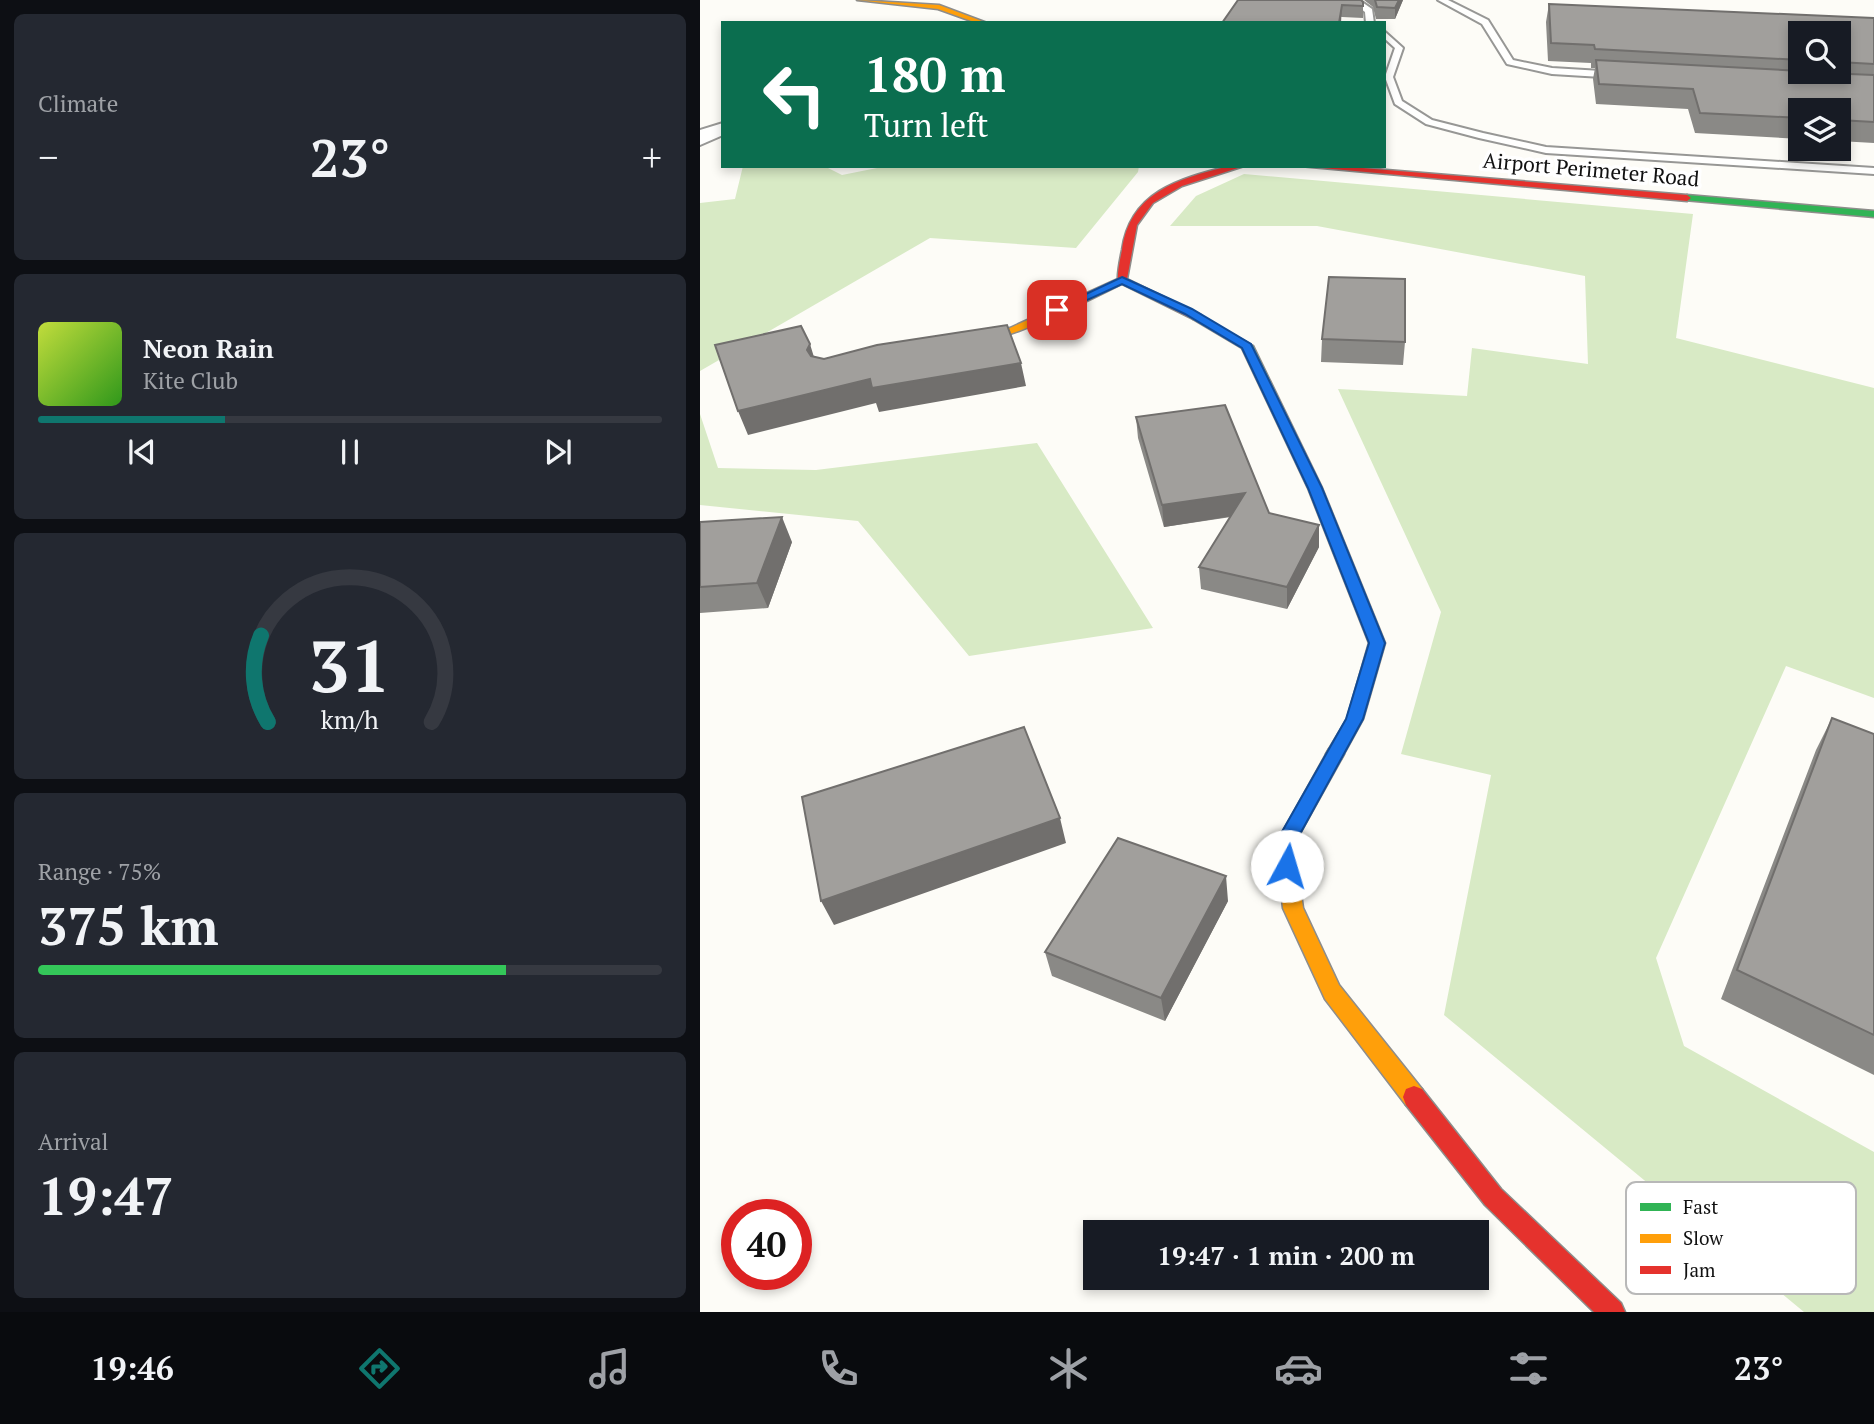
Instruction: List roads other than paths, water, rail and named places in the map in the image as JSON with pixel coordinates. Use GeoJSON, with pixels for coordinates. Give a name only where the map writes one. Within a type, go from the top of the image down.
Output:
{"type":"FeatureCollection","features":[{"type":"Feature","properties":{"kind":"street"},"geometry":{"type":"LineString","coordinates":[[860,0],[941,8],[965,13],[980,21]]}},
{"type":"Feature","properties":{"kind":"street"},"geometry":{"type":"LineString","coordinates":[[700,122],[721,123]]}},
{"type":"Feature","properties":{"kind":"street"},"geometry":{"type":"LineString","coordinates":[[700,139],[721,130]]}},
{"type":"Feature","properties":{"kind":"street"},"geometry":{"type":"LineString","coordinates":[[1122,280],[1132,224],[1143,208],[1187,181],[1233,168]]}},
{"type":"Feature","properties":{"kind":"street","name":"Airport Perimeter Road"},"geometry":{"type":"LineString","coordinates":[[1328,168],[1874,214]]}},
{"type":"Feature","properties":{"kind":"street"},"geometry":{"type":"LineString","coordinates":[[942,342],[992,337],[1014,330],[1122,280]]}},
{"type":"Feature","properties":{"kind":"street"},"geometry":{"type":"LineString","coordinates":[[1122,280],[1189,312],[1247,346],[1315,488],[1377,643],[1355,719],[1285,844],[1293,908],[1332,992],[1493,1197],[1612,1312]]}},
{"type":"Feature","properties":{"kind":"lane"},"geometry":{"type":"LineString","coordinates":[[1354,0],[1369,11],[1369,21]]}},
{"type":"Feature","properties":{"kind":"lane"},"geometry":{"type":"LineString","coordinates":[[1442,0],[1485,22],[1510,62],[1552,71],[1632,75]]}},
{"type":"Feature","properties":{"kind":"lane"},"geometry":{"type":"LineString","coordinates":[[1386,35],[1399,48],[1389,77],[1398,102],[1429,122],[1546,150],[1874,171]]}}]}
